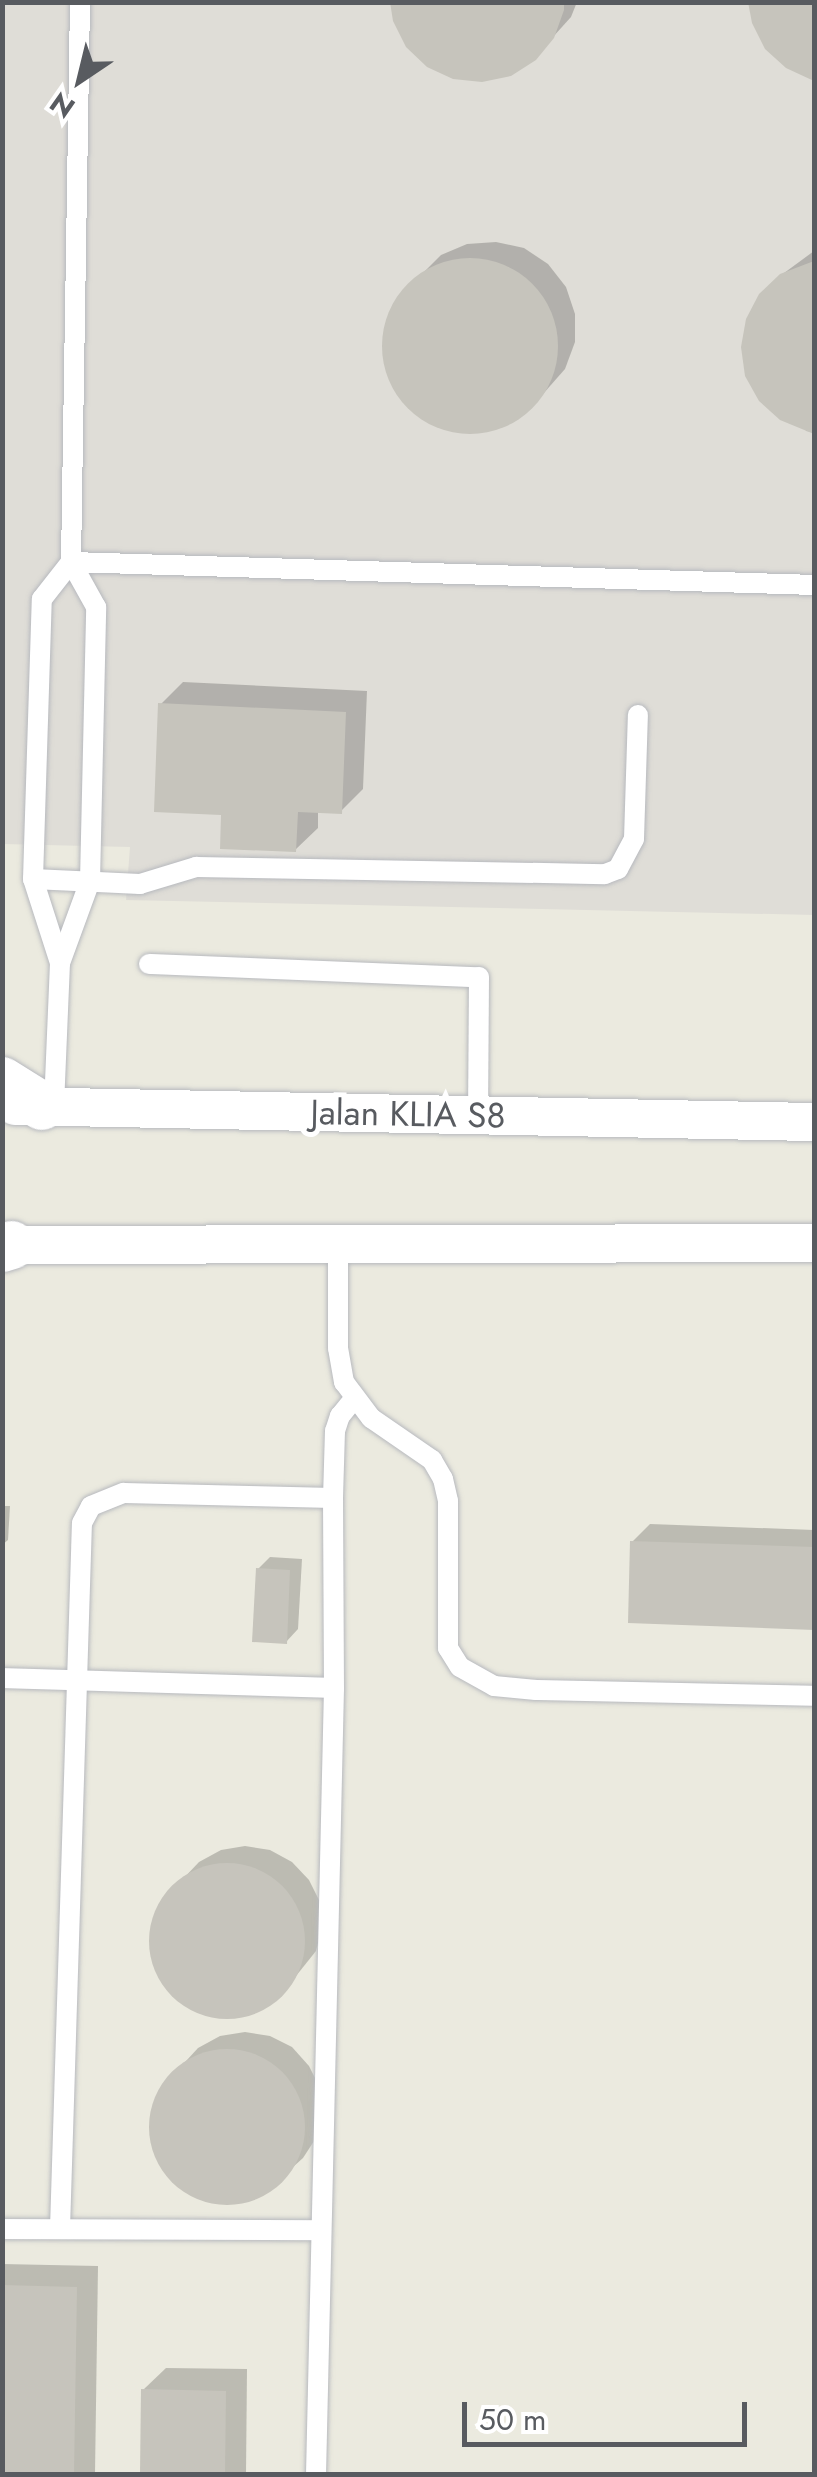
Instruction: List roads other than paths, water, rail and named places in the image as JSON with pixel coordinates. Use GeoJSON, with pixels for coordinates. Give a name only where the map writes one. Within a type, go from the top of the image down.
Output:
{"type":"FeatureCollection","features":[{"type":"Feature","properties":{"kind":"street"},"geometry":{"type":"LineString","coordinates":[[2,1082],[33,1106]]}},
{"type":"Feature","properties":{"kind":"street","name":"Jalan KLIA S8"},"geometry":{"type":"LineString","coordinates":[[33,1106],[814,1122]]}},
{"type":"Feature","properties":{"kind":"street"},"geometry":{"type":"LineString","coordinates":[[6,1246],[814,1243]]}},
{"type":"Feature","properties":{"kind":"lane"},"geometry":{"type":"LineString","coordinates":[[33,1106],[60,963],[90,880],[96,606],[71,562],[80,2]]}},
{"type":"Feature","properties":{"kind":"lane"},"geometry":{"type":"LineString","coordinates":[[71,562],[814,584]]}},
{"type":"Feature","properties":{"kind":"lane"},"geometry":{"type":"LineString","coordinates":[[60,963],[34,880],[42,598],[71,562]]}},
{"type":"Feature","properties":{"kind":"lane"},"geometry":{"type":"LineString","coordinates":[[34,880],[140,884],[196,867],[605,874],[618,868],[634,840],[638,715]]}},
{"type":"Feature","properties":{"kind":"lane"},"geometry":{"type":"LineString","coordinates":[[149,964],[479,977],[478,1115]]}},
{"type":"Feature","properties":{"kind":"lane"},"geometry":{"type":"LineString","coordinates":[[338,1247],[338,1348],[344,1382],[353,1400],[432,1460],[443,1479],[448,1500],[448,1648],[460,1667],[494,1686],[536,1690],[814,1696]]}},
{"type":"Feature","properties":{"kind":"lane"},"geometry":{"type":"LineString","coordinates":[[316,2474],[334,1688],[335,1432],[340,1416],[353,1400]]}},
{"type":"Feature","properties":{"kind":"lane"},"geometry":{"type":"LineString","coordinates":[[60,2229],[79,1540],[91,1506],[124,1493],[333,1498]]}},
{"type":"Feature","properties":{"kind":"lane"},"geometry":{"type":"LineString","coordinates":[[2,1678],[334,1688]]}},
{"type":"Feature","properties":{"kind":"lane"},"geometry":{"type":"LineString","coordinates":[[2,2229],[320,2230]]}}]}
